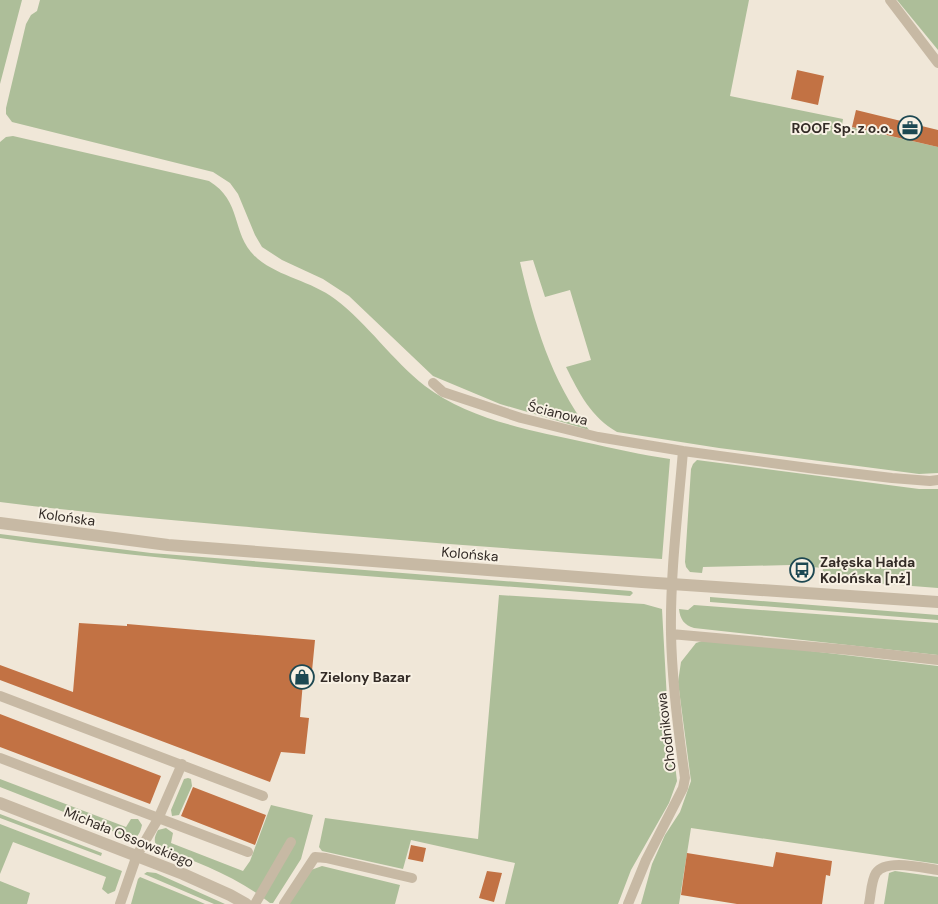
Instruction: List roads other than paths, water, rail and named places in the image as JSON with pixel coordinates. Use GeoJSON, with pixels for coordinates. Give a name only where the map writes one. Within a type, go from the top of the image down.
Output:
{"type":"FeatureCollection","features":[{"type":"Feature","properties":{"kind":"street","name":"Kolońska"},"geometry":{"type":"LineString","coordinates":[[0,523],[168,545],[673,584],[938,602]]}},
{"type":"Feature","properties":{"kind":"street","name":"Michała Ossowskiego"},"geometry":{"type":"LineString","coordinates":[[0,803],[137,855],[230,895],[246,904]]}},
{"type":"Feature","properties":{"kind":"lane"},"geometry":{"type":"LineString","coordinates":[[890,0],[938,63]]}},
{"type":"Feature","properties":{"kind":"lane","name":"Ścianowa"},"geometry":{"type":"LineString","coordinates":[[433,383],[443,392],[521,418],[598,437],[683,451],[892,478],[938,480]]}},
{"type":"Feature","properties":{"kind":"lane"},"geometry":{"type":"LineString","coordinates":[[673,584],[683,451]]}},
{"type":"Feature","properties":{"kind":"lane","name":"Chodnikowa"},"geometry":{"type":"LineString","coordinates":[[628,904],[646,860],[683,788],[685,778],[674,700],[671,634],[673,584]]}},
{"type":"Feature","properties":{"kind":"lane"},"geometry":{"type":"LineString","coordinates":[[671,634],[938,660]]}},
{"type":"Feature","properties":{"kind":"lane"},"geometry":{"type":"LineString","coordinates":[[0,696],[263,796]]}},
{"type":"Feature","properties":{"kind":"lane"},"geometry":{"type":"LineString","coordinates":[[0,758],[248,852]]}},
{"type":"Feature","properties":{"kind":"lane"},"geometry":{"type":"LineString","coordinates":[[120,904],[137,855],[158,819],[182,764]]}},
{"type":"Feature","properties":{"kind":"lane"},"geometry":{"type":"LineString","coordinates":[[255,904],[291,842]]}},
{"type":"Feature","properties":{"kind":"lane"},"geometry":{"type":"LineString","coordinates":[[284,904],[315,857],[412,878]]}},
{"type":"Feature","properties":{"kind":"lane"},"geometry":{"type":"LineString","coordinates":[[869,904],[872,883],[876,872],[884,866],[893,864],[938,870]]}},
{"type":"Feature","properties":{"kind":"place","name":"ROOF Sp. z o.o."},"geometry":{"type":"Point","coordinates":[910,128]}},
{"type":"Feature","properties":{"kind":"place","name":"Załęska Hałda Kolońska [nż]"},"geometry":{"type":"Point","coordinates":[802,570]}},
{"type":"Feature","properties":{"kind":"place","name":"Zielony Bazar"},"geometry":{"type":"Point","coordinates":[302,677]}}]}
